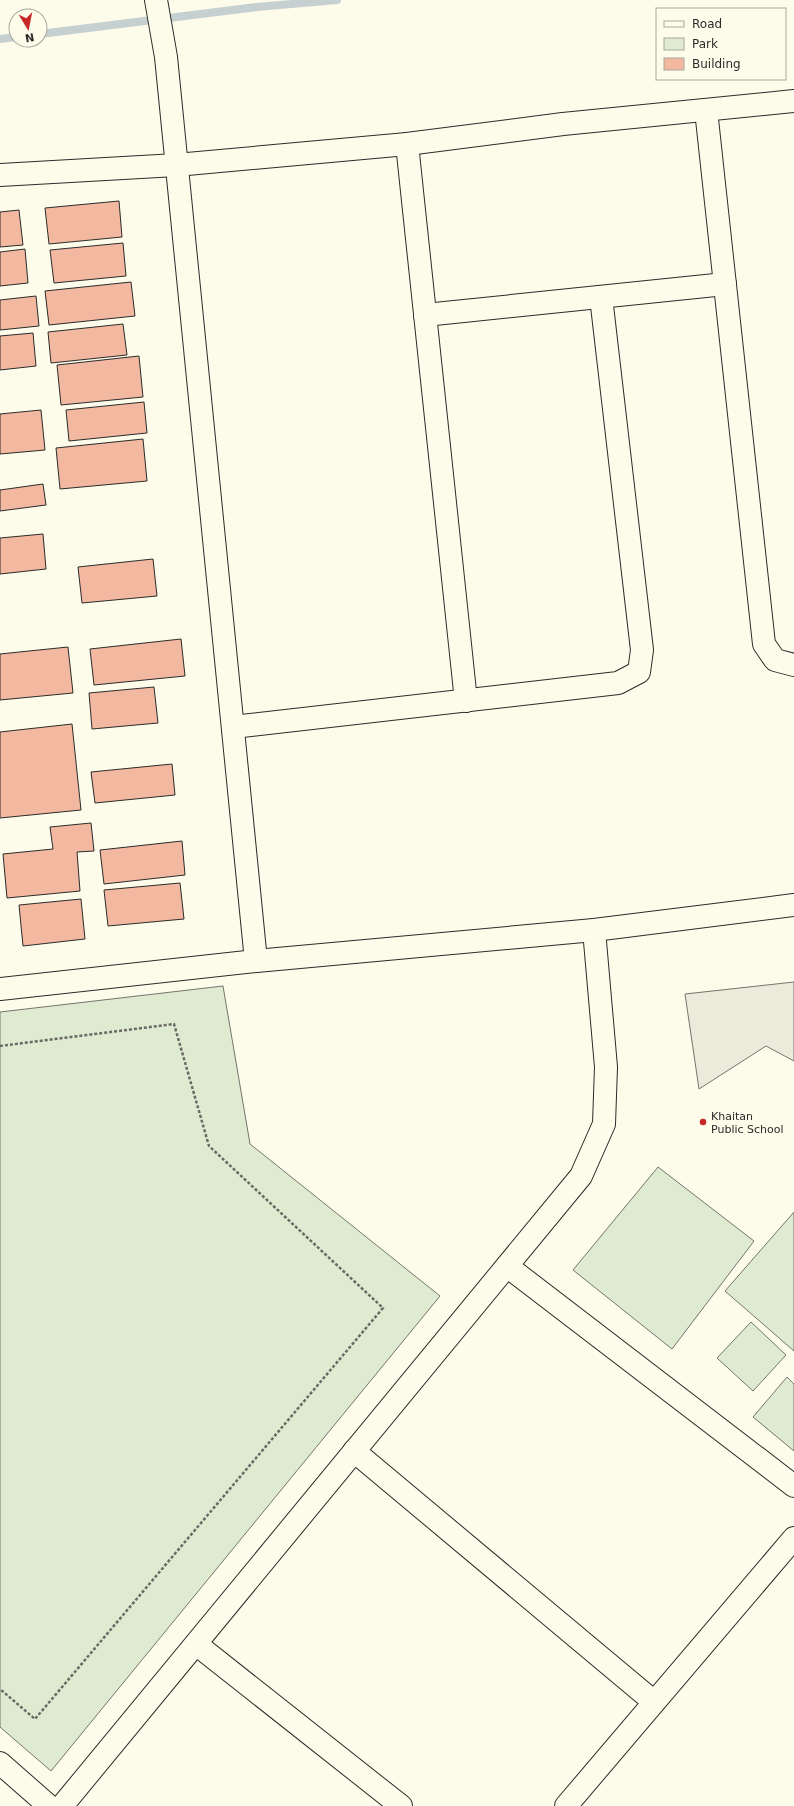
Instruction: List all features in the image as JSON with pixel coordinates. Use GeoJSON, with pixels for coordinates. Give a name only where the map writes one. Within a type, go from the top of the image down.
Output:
{"type":"FeatureCollection","features":[{"type":"Feature","properties":{"kind":"street"},"geometry":{"type":"LineString","coordinates":[[156,0],[166,57],[256,961]]}},
{"type":"Feature","properties":{"kind":"street"},"geometry":{"type":"LineString","coordinates":[[0,174],[176,165],[408,144],[563,124],[794,101]]}},
{"type":"Feature","properties":{"kind":"street"},"geometry":{"type":"LineString","coordinates":[[706,110],[764,644],[774,660],[794,665]]}},
{"type":"Feature","properties":{"kind":"street"},"geometry":{"type":"LineString","coordinates":[[408,144],[466,701]]}},
{"type":"Feature","properties":{"kind":"street"},"geometry":{"type":"LineString","coordinates":[[425,315],[725,284]]}},
{"type":"Feature","properties":{"kind":"street"},"geometry":{"type":"LineString","coordinates":[[233,727],[618,684],[639,672],[642,650],[601,297]]}},
{"type":"Feature","properties":{"kind":"street"},"geometry":{"type":"LineString","coordinates":[[0,989],[256,961],[594,930],[794,905]]}},
{"type":"Feature","properties":{"kind":"street"},"geometry":{"type":"LineString","coordinates":[[62,1806],[581,1176],[604,1124],[606,1068],[594,930]]}},
{"type":"Feature","properties":{"kind":"street"},"geometry":{"type":"LineString","coordinates":[[507,1266],[794,1486]]}},
{"type":"Feature","properties":{"kind":"street"},"geometry":{"type":"LineString","coordinates":[[354,1451],[654,1702]]}},
{"type":"Feature","properties":{"kind":"street"},"geometry":{"type":"LineString","coordinates":[[566,1806],[794,1538]]}},
{"type":"Feature","properties":{"kind":"street"},"geometry":{"type":"LineString","coordinates":[[196,1644],[401,1806]]}},
{"type":"Feature","properties":{"kind":"street"},"geometry":{"type":"LineString","coordinates":[[0,1763],[38,1802]]}},
{"type":"Feature","properties":{"kind":"path"},"geometry":{"type":"LineString","coordinates":[[0,1046],[174,1024],[209,1146],[383,1308],[35,1719],[0,1689]]}},
{"type":"Feature","properties":{"kind":"green space"},"geometry":{"type":"Polygon","coordinates":[[[223,986],[250,1144],[440,1296],[51,1771],[0,1727],[0,1012],[223,986]]]}},
{"type":"Feature","properties":{"kind":"green space"},"geometry":{"type":"Polygon","coordinates":[[[658,1167],[754,1241],[672,1349],[573,1270],[658,1167]]]}},
{"type":"Feature","properties":{"kind":"green space"},"geometry":{"type":"Polygon","coordinates":[[[794,1212],[794,1351],[725,1291],[794,1212]]]}},
{"type":"Feature","properties":{"kind":"green space"},"geometry":{"type":"Polygon","coordinates":[[[751,1322],[786,1355],[753,1391],[717,1358],[751,1322]]]}},
{"type":"Feature","properties":{"kind":"green space"},"geometry":{"type":"Polygon","coordinates":[[[787,1377],[794,1384],[794,1451],[753,1417],[787,1377]]]}},
{"type":"Feature","properties":{"kind":"shaded area"},"geometry":{"type":"Polygon","coordinates":[[[794,982],[794,1061],[766,1046],[699,1089],[685,994],[794,982]]]}},
{"type":"Feature","properties":{"kind":"building"},"geometry":{"type":"Polygon","coordinates":[[[119,201],[122,237],[49,244],[45,208],[119,201]]]}},
{"type":"Feature","properties":{"kind":"building"},"geometry":{"type":"Polygon","coordinates":[[[19,210],[23,245],[0,247],[0,212],[19,210]]]}},
{"type":"Feature","properties":{"kind":"building"},"geometry":{"type":"Polygon","coordinates":[[[123,243],[126,276],[54,283],[50,250],[123,243]]]}},
{"type":"Feature","properties":{"kind":"building"},"geometry":{"type":"Polygon","coordinates":[[[25,249],[28,283],[0,286],[0,252],[25,249]]]}},
{"type":"Feature","properties":{"kind":"building"},"geometry":{"type":"Polygon","coordinates":[[[131,282],[135,316],[49,325],[45,291],[131,282]]]}},
{"type":"Feature","properties":{"kind":"building"},"geometry":{"type":"Polygon","coordinates":[[[36,296],[39,326],[0,330],[0,300],[36,296]]]}},
{"type":"Feature","properties":{"kind":"building"},"geometry":{"type":"Polygon","coordinates":[[[123,324],[127,355],[51,363],[48,332],[123,324]]]}},
{"type":"Feature","properties":{"kind":"building"},"geometry":{"type":"Polygon","coordinates":[[[33,333],[36,366],[0,370],[0,336],[33,333]]]}},
{"type":"Feature","properties":{"kind":"building"},"geometry":{"type":"Polygon","coordinates":[[[139,356],[143,397],[61,405],[57,365],[139,356]]]}},
{"type":"Feature","properties":{"kind":"building"},"geometry":{"type":"Polygon","coordinates":[[[144,402],[147,433],[69,441],[66,410],[144,402]]]}},
{"type":"Feature","properties":{"kind":"building"},"geometry":{"type":"Polygon","coordinates":[[[41,410],[45,450],[0,454],[0,414],[41,410]]]}},
{"type":"Feature","properties":{"kind":"building"},"geometry":{"type":"Polygon","coordinates":[[[143,439],[147,481],[60,489],[56,448],[143,439]]]}},
{"type":"Feature","properties":{"kind":"building"},"geometry":{"type":"Polygon","coordinates":[[[43,484],[46,505],[0,511],[0,490],[43,484]]]}},
{"type":"Feature","properties":{"kind":"building"},"geometry":{"type":"Polygon","coordinates":[[[43,534],[46,569],[0,574],[0,538],[43,534]]]}},
{"type":"Feature","properties":{"kind":"building"},"geometry":{"type":"Polygon","coordinates":[[[153,559],[157,596],[82,603],[78,567],[153,559]]]}},
{"type":"Feature","properties":{"kind":"building"},"geometry":{"type":"Polygon","coordinates":[[[181,639],[185,676],[94,685],[90,649],[181,639]]]}},
{"type":"Feature","properties":{"kind":"building"},"geometry":{"type":"Polygon","coordinates":[[[68,647],[73,693],[0,700],[0,654],[68,647]]]}},
{"type":"Feature","properties":{"kind":"building"},"geometry":{"type":"Polygon","coordinates":[[[154,687],[158,723],[92,729],[89,693],[154,687]]]}},
{"type":"Feature","properties":{"kind":"building"},"geometry":{"type":"Polygon","coordinates":[[[72,724],[81,810],[0,818],[0,732],[72,724]]]}},
{"type":"Feature","properties":{"kind":"building"},"geometry":{"type":"Polygon","coordinates":[[[172,764],[175,795],[95,803],[91,772],[172,764]]]}},
{"type":"Feature","properties":{"kind":"building"},"geometry":{"type":"Polygon","coordinates":[[[91,823],[94,851],[77,852],[80,891],[7,898],[3,854],[53,849],[50,827],[91,823]]]}},
{"type":"Feature","properties":{"kind":"building"},"geometry":{"type":"Polygon","coordinates":[[[182,841],[185,875],[104,884],[100,850],[182,841]]]}},
{"type":"Feature","properties":{"kind":"building"},"geometry":{"type":"Polygon","coordinates":[[[180,883],[184,919],[108,926],[104,890],[180,883]]]}},
{"type":"Feature","properties":{"kind":"building"},"geometry":{"type":"Polygon","coordinates":[[[81,899],[85,939],[23,946],[19,905],[81,899]]]}},
{"type":"Feature","properties":{"kind":"waterway"},"geometry":{"type":"LineString","coordinates":[[48,33],[257,7],[337,0]]}},
{"type":"Feature","properties":{"kind":"waterway"},"geometry":{"type":"LineString","coordinates":[[0,39],[8,38]]}},
{"type":"Feature","properties":{"kind":"place","name":"Khaitan Public School"},"geometry":{"type":"Point","coordinates":[703,1122]}}]}
